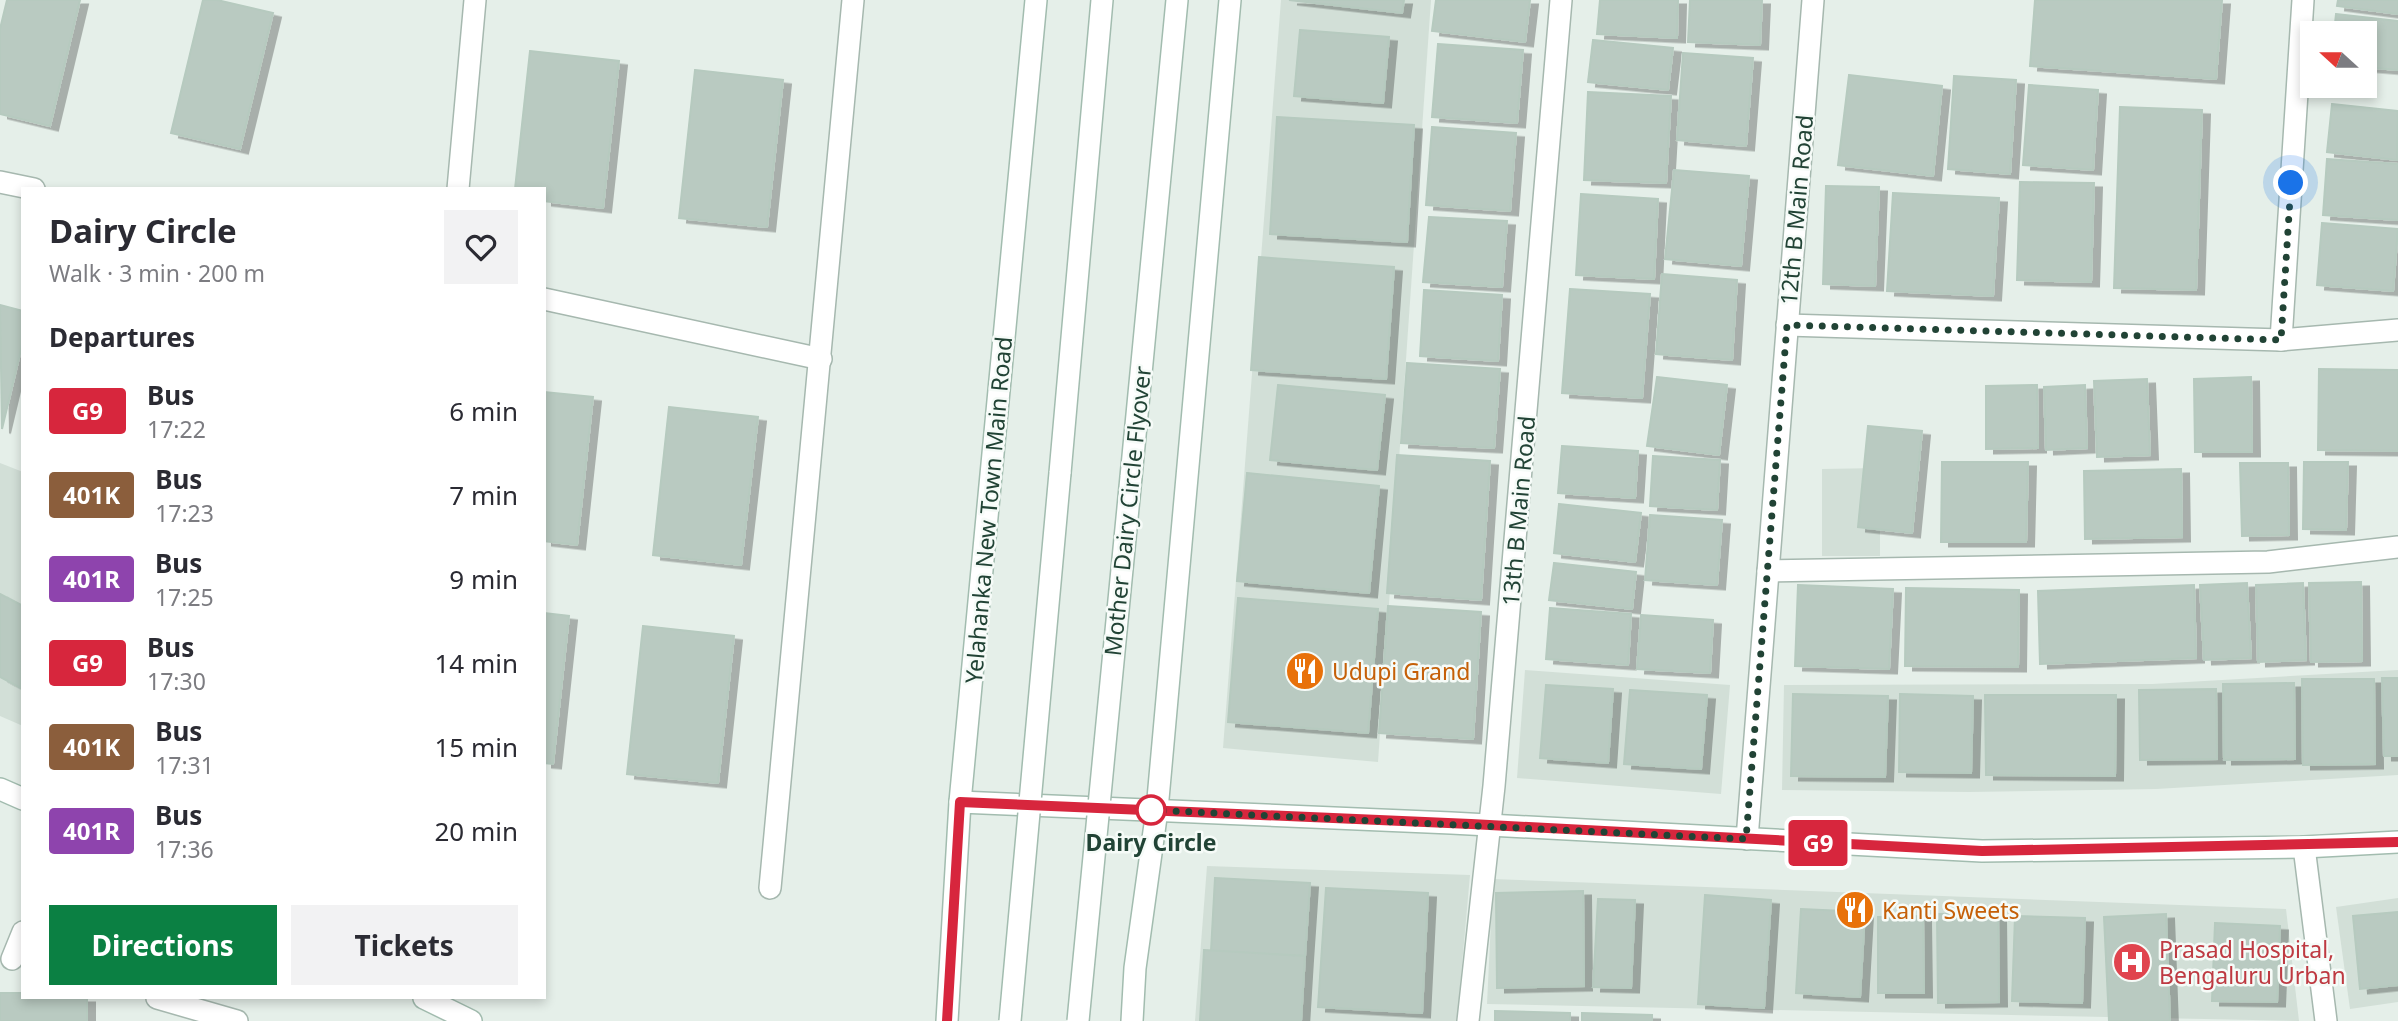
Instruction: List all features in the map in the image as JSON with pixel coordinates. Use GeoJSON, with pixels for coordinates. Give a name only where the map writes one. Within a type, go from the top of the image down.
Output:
{"type":"FeatureCollection","features":[{"type":"Feature","properties":{"kind":"main road"},"geometry":{"type":"LineString","coordinates":[[458,187],[475,0]]}},
{"type":"Feature","properties":{"kind":"main road"},"geometry":{"type":"LineString","coordinates":[[770,888],[853,0]]}},
{"type":"Feature","properties":{"kind":"main road","name":"Yelahanka New Town Main Road"},"geometry":{"type":"LineString","coordinates":[[947,1021],[960,802],[1036,0]]}},
{"type":"Feature","properties":{"kind":"main road"},"geometry":{"type":"LineString","coordinates":[[1010,1021],[1102,0]]}},
{"type":"Feature","properties":{"kind":"main road","name":"Mother Dairy Circle Flyover"},"geometry":{"type":"LineString","coordinates":[[1078,1021],[1177,0]]}},
{"type":"Feature","properties":{"kind":"main road"},"geometry":{"type":"LineString","coordinates":[[1132,1021],[1135,968],[1157,810],[1230,0]]}},
{"type":"Feature","properties":{"kind":"main road","name":"13th B Main Road"},"geometry":{"type":"LineString","coordinates":[[1468,1021],[1491,825],[1561,0]]}},
{"type":"Feature","properties":{"kind":"main road","name":"12th B Main Road"},"geometry":{"type":"LineString","coordinates":[[1746,839],[1813,0]]}},
{"type":"Feature","properties":{"kind":"main road"},"geometry":{"type":"LineString","coordinates":[[2281,340],[2303,0]]}},
{"type":"Feature","properties":{"kind":"main road"},"geometry":{"type":"LineString","coordinates":[[0,182],[24,187]]}},
{"type":"Feature","properties":{"kind":"main road"},"geometry":{"type":"LineString","coordinates":[[546,299],[821,359]]}},
{"type":"Feature","properties":{"kind":"main road"},"geometry":{"type":"LineString","coordinates":[[1787,325],[2281,340],[2398,330]]}},
{"type":"Feature","properties":{"kind":"main road"},"geometry":{"type":"LineString","coordinates":[[1768,571],[2267,562],[2398,547]]}},
{"type":"Feature","properties":{"kind":"main road"},"geometry":{"type":"LineString","coordinates":[[0,789],[21,798]]}},
{"type":"Feature","properties":{"kind":"main road"},"geometry":{"type":"LineString","coordinates":[[960,802],[1491,825],[1982,851],[2398,842]]}},
{"type":"Feature","properties":{"kind":"main road"},"geometry":{"type":"LineString","coordinates":[[2304,846],[2326,1021]]}},
{"type":"Feature","properties":{"kind":"main road"},"geometry":{"type":"LineString","coordinates":[[12,959],[21,937]]}},
{"type":"Feature","properties":{"kind":"main road"},"geometry":{"type":"LineString","coordinates":[[160,999],[237,1021]]}},
{"type":"Feature","properties":{"kind":"main road"},"geometry":{"type":"LineString","coordinates":[[426,999],[471,1021]]}},
{"type":"Feature","properties":{"kind":"shaded area"},"geometry":{"type":"Polygon","coordinates":[[[1281,0],[1431,0],[1378,762],[1223,748],[1281,0]]]}},
{"type":"Feature","properties":{"kind":"shaded area"},"geometry":{"type":"Polygon","coordinates":[[[0,463],[21,471],[21,725],[0,716],[0,463]]]}},
{"type":"Feature","properties":{"kind":"shaded area"},"geometry":{"type":"Polygon","coordinates":[[[1880,468],[1880,556],[1822,556],[1822,469],[1880,468]]]}},
{"type":"Feature","properties":{"kind":"shaded area"},"geometry":{"type":"Polygon","coordinates":[[[1525,670],[1730,685],[1721,794],[1517,778],[1525,670]]]}},
{"type":"Feature","properties":{"kind":"shaded area"},"geometry":{"type":"Polygon","coordinates":[[[2398,670],[2398,775],[2156,789],[1969,792],[1782,790],[1784,685],[2152,684],[2398,670]]]}},
{"type":"Feature","properties":{"kind":"shaded area"},"geometry":{"type":"Polygon","coordinates":[[[1207,866],[1470,875],[1457,1021],[1195,1021],[1207,866]]]}},
{"type":"Feature","properties":{"kind":"shaded area"},"geometry":{"type":"Polygon","coordinates":[[[1493,879],[2286,909],[2299,1021],[1487,1004],[1493,879]]]}},
{"type":"Feature","properties":{"kind":"shaded area"},"geometry":{"type":"Polygon","coordinates":[[[2398,898],[2398,1002],[2350,1009],[2336,907],[2398,898]]]}},
{"type":"Feature","properties":{"kind":"building"},"geometry":{"type":"Polygon","coordinates":[[[7,0],[80,0],[50,126],[0,114],[0,29],[7,0]]]}},
{"type":"Feature","properties":{"kind":"building"},"geometry":{"type":"Polygon","coordinates":[[[203,0],[217,0],[273,13],[240,149],[171,133],[203,0]]]}},
{"type":"Feature","properties":{"kind":"building"},"geometry":{"type":"Polygon","coordinates":[[[1289,0],[1404,0],[1402,13],[1289,0]]]}},
{"type":"Feature","properties":{"kind":"building"},"geometry":{"type":"Polygon","coordinates":[[[1436,0],[1530,0],[1525,42],[1432,31],[1436,0]]]}},
{"type":"Feature","properties":{"kind":"building"},"geometry":{"type":"Polygon","coordinates":[[[1600,0],[1678,0],[1677,38],[1597,34],[1600,0]]]}},
{"type":"Feature","properties":{"kind":"building"},"geometry":{"type":"Polygon","coordinates":[[[1690,0],[1762,0],[1760,45],[1688,42],[1690,0]]]}},
{"type":"Feature","properties":{"kind":"building"},"geometry":{"type":"Polygon","coordinates":[[[2035,0],[2222,0],[2216,79],[2030,66],[2035,0]]]}},
{"type":"Feature","properties":{"kind":"building"},"geometry":{"type":"Polygon","coordinates":[[[2338,0],[2398,0],[2398,14],[2337,6],[2338,0]]]}},
{"type":"Feature","properties":{"kind":"building"},"geometry":{"type":"Polygon","coordinates":[[[2336,14],[2398,21],[2398,70],[2377,68],[2377,21],[2335,21],[2336,14]]]}},
{"type":"Feature","properties":{"kind":"building"},"geometry":{"type":"Polygon","coordinates":[[[1300,30],[1389,37],[1383,103],[1294,96],[1300,30]]]}},
{"type":"Feature","properties":{"kind":"building"},"geometry":{"type":"Polygon","coordinates":[[[1593,40],[1673,48],[1668,90],[1588,82],[1593,40]]]}},
{"type":"Feature","properties":{"kind":"building"},"geometry":{"type":"Polygon","coordinates":[[[1438,44],[1523,50],[1517,123],[1432,117],[1438,44]]]}},
{"type":"Feature","properties":{"kind":"building"},"geometry":{"type":"Polygon","coordinates":[[[530,51],[619,61],[603,208],[546,201],[546,187],[515,187],[530,51]]]}},
{"type":"Feature","properties":{"kind":"building"},"geometry":{"type":"Polygon","coordinates":[[[1683,53],[1753,58],[1746,146],[1677,140],[1683,53]]]}},
{"type":"Feature","properties":{"kind":"building"},"geometry":{"type":"Polygon","coordinates":[[[695,70],[783,80],[767,227],[679,218],[695,70]]]}},
{"type":"Feature","properties":{"kind":"building"},"geometry":{"type":"Polygon","coordinates":[[[1849,75],[1942,86],[1933,176],[1838,165],[1849,75]]]}},
{"type":"Feature","properties":{"kind":"building"},"geometry":{"type":"Polygon","coordinates":[[[1954,76],[2016,80],[2010,174],[1948,169],[1954,76]]]}},
{"type":"Feature","properties":{"kind":"building"},"geometry":{"type":"Polygon","coordinates":[[[2029,85],[2098,90],[2093,170],[2023,165],[2029,85]]]}},
{"type":"Feature","properties":{"kind":"building"},"geometry":{"type":"Polygon","coordinates":[[[1588,92],[1671,96],[1666,183],[1584,180],[1588,92]]]}},
{"type":"Feature","properties":{"kind":"building"},"geometry":{"type":"Polygon","coordinates":[[[2332,104],[2398,111],[2397,160],[2327,152],[2332,104]]]}},
{"type":"Feature","properties":{"kind":"building"},"geometry":{"type":"Polygon","coordinates":[[[2120,107],[2202,110],[2196,290],[2114,288],[2120,107]]]}},
{"type":"Feature","properties":{"kind":"building"},"geometry":{"type":"Polygon","coordinates":[[[1277,117],[1414,125],[1407,242],[1270,234],[1277,117]]]}},
{"type":"Feature","properties":{"kind":"building"},"geometry":{"type":"Polygon","coordinates":[[[1432,127],[1516,133],[1510,211],[1426,205],[1432,127]]]}},
{"type":"Feature","properties":{"kind":"building"},"geometry":{"type":"Polygon","coordinates":[[[2327,159],[2398,164],[2398,220],[2323,215],[2327,159]]]}},
{"type":"Feature","properties":{"kind":"building"},"geometry":{"type":"Polygon","coordinates":[[[1674,170],[1749,176],[1741,266],[1665,259],[1674,170]]]}},
{"type":"Feature","properties":{"kind":"building"},"geometry":{"type":"Polygon","coordinates":[[[2020,182],[2094,183],[2091,282],[2017,280],[2020,182]]]}},
{"type":"Feature","properties":{"kind":"building"},"geometry":{"type":"Polygon","coordinates":[[[1826,186],[1879,187],[1875,286],[1823,284],[1826,186]]]}},
{"type":"Feature","properties":{"kind":"building"},"geometry":{"type":"Polygon","coordinates":[[[1893,193],[1999,198],[1993,296],[1887,291],[1893,193]]]}},
{"type":"Feature","properties":{"kind":"building"},"geometry":{"type":"Polygon","coordinates":[[[1581,194],[1658,199],[1654,279],[1576,275],[1581,194]]]}},
{"type":"Feature","properties":{"kind":"building"},"geometry":{"type":"Polygon","coordinates":[[[1429,217],[1507,221],[1502,287],[1423,282],[1429,217]]]}},
{"type":"Feature","properties":{"kind":"building"},"geometry":{"type":"Polygon","coordinates":[[[2322,223],[2398,229],[2393,291],[2317,285],[2322,223]]]}},
{"type":"Feature","properties":{"kind":"building"},"geometry":{"type":"Polygon","coordinates":[[[1259,257],[1394,267],[1386,379],[1251,370],[1259,257]]]}},
{"type":"Feature","properties":{"kind":"building"},"geometry":{"type":"Polygon","coordinates":[[[1662,274],[1737,280],[1732,360],[1656,354],[1662,274]]]}},
{"type":"Feature","properties":{"kind":"building"},"geometry":{"type":"Polygon","coordinates":[[[1570,289],[1650,294],[1642,398],[1562,393],[1570,289]]]}},
{"type":"Feature","properties":{"kind":"building"},"geometry":{"type":"Polygon","coordinates":[[[1424,290],[1502,295],[1498,361],[1420,356],[1424,290]]]}},
{"type":"Feature","properties":{"kind":"building"},"geometry":{"type":"Polygon","coordinates":[[[0,305],[21,310],[21,349],[2,429],[0,305]]]}},
{"type":"Feature","properties":{"kind":"building"},"geometry":{"type":"Polygon","coordinates":[[[1407,363],[1500,369],[1494,448],[1401,443],[1407,363]]]}},
{"type":"Feature","properties":{"kind":"building"},"geometry":{"type":"Polygon","coordinates":[[[2319,369],[2398,370],[2398,451],[2318,450],[2319,369]]]}},
{"type":"Feature","properties":{"kind":"building"},"geometry":{"type":"Polygon","coordinates":[[[1657,377],[1727,385],[1719,455],[1647,446],[1657,377]]]}},
{"type":"Feature","properties":{"kind":"building"},"geometry":{"type":"Polygon","coordinates":[[[2251,377],[2252,452],[2195,452],[2194,379],[2251,377]]]}},
{"type":"Feature","properties":{"kind":"building"},"geometry":{"type":"Polygon","coordinates":[[[2147,379],[2150,455],[2097,457],[2094,381],[2147,379]]]}},
{"type":"Feature","properties":{"kind":"building"},"geometry":{"type":"Polygon","coordinates":[[[1278,385],[1385,395],[1377,470],[1270,460],[1278,385]]]}},
{"type":"Feature","properties":{"kind":"building"},"geometry":{"type":"Polygon","coordinates":[[[2037,385],[2038,448],[1986,449],[1986,386],[2037,385]]]}},
{"type":"Feature","properties":{"kind":"building"},"geometry":{"type":"Polygon","coordinates":[[[2085,385],[2087,448],[2046,450],[2044,387],[2085,385]]]}},
{"type":"Feature","properties":{"kind":"building"},"geometry":{"type":"Polygon","coordinates":[[[546,392],[593,397],[577,545],[546,541],[546,392]]]}},
{"type":"Feature","properties":{"kind":"building"},"geometry":{"type":"Polygon","coordinates":[[[669,407],[758,417],[741,565],[653,555],[669,407]]]}},
{"type":"Feature","properties":{"kind":"building"},"geometry":{"type":"Polygon","coordinates":[[[1868,426],[1922,431],[1912,533],[1858,527],[1868,426]]]}},
{"type":"Feature","properties":{"kind":"building"},"geometry":{"type":"Polygon","coordinates":[[[1562,446],[1638,451],[1635,498],[1558,493],[1562,446]]]}},
{"type":"Feature","properties":{"kind":"building"},"geometry":{"type":"Polygon","coordinates":[[[1397,455],[1490,461],[1481,600],[1387,593],[1397,455]]]}},
{"type":"Feature","properties":{"kind":"building"},"geometry":{"type":"Polygon","coordinates":[[[1653,456],[1720,460],[1717,510],[1650,506],[1653,456]]]}},
{"type":"Feature","properties":{"kind":"building"},"geometry":{"type":"Polygon","coordinates":[[[1942,462],[2028,462],[2026,542],[1941,542],[1942,462]]]}},
{"type":"Feature","properties":{"kind":"building"},"geometry":{"type":"Polygon","coordinates":[[[2304,462],[2348,462],[2346,530],[2303,529],[2304,462]]]}},
{"type":"Feature","properties":{"kind":"building"},"geometry":{"type":"Polygon","coordinates":[[[2240,463],[2288,463],[2289,535],[2242,536],[2240,463]]]}},
{"type":"Feature","properties":{"kind":"building"},"geometry":{"type":"Polygon","coordinates":[[[2181,469],[2182,537],[2085,539],[2084,471],[2181,469]]]}},
{"type":"Feature","properties":{"kind":"building"},"geometry":{"type":"Polygon","coordinates":[[[1247,473],[1379,486],[1369,593],[1237,581],[1247,473]]]}},
{"type":"Feature","properties":{"kind":"building"},"geometry":{"type":"Polygon","coordinates":[[[1559,504],[1641,513],[1635,562],[1554,553],[1559,504]]]}},
{"type":"Feature","properties":{"kind":"building"},"geometry":{"type":"Polygon","coordinates":[[[1650,515],[1722,520],[1717,585],[1645,580],[1650,515]]]}},
{"type":"Feature","properties":{"kind":"building"},"geometry":{"type":"Polygon","coordinates":[[[1554,563],[1636,572],[1632,609],[1549,600],[1554,563]]]}},
{"type":"Feature","properties":{"kind":"building"},"geometry":{"type":"Polygon","coordinates":[[[2361,582],[2362,661],[2311,662],[2309,583],[2361,582]]]}},
{"type":"Feature","properties":{"kind":"building"},"geometry":{"type":"Polygon","coordinates":[[[2247,583],[2251,658],[2204,660],[2200,585],[2247,583]]]}},
{"type":"Feature","properties":{"kind":"building"},"geometry":{"type":"Polygon","coordinates":[[[2303,583],[2306,660],[2258,662],[2256,585],[2303,583]]]}},
{"type":"Feature","properties":{"kind":"building"},"geometry":{"type":"Polygon","coordinates":[[[1798,585],[1893,589],[1889,669],[1795,666],[1798,585]]]}},
{"type":"Feature","properties":{"kind":"building"},"geometry":{"type":"Polygon","coordinates":[[[2194,585],[2196,658],[2040,664],[2038,591],[2194,585]]]}},
{"type":"Feature","properties":{"kind":"building"},"geometry":{"type":"Polygon","coordinates":[[[1906,588],[2019,590],[2018,667],[1905,666],[1906,588]]]}},
{"type":"Feature","properties":{"kind":"building"},"geometry":{"type":"Polygon","coordinates":[[[0,594],[21,605],[21,688],[0,677],[0,594]]]}},
{"type":"Feature","properties":{"kind":"building"},"geometry":{"type":"Polygon","coordinates":[[[1238,598],[1378,609],[1368,733],[1228,722],[1238,598]]]}},
{"type":"Feature","properties":{"kind":"building"},"geometry":{"type":"Polygon","coordinates":[[[1388,606],[1481,612],[1473,739],[1379,733],[1388,606]]]}},
{"type":"Feature","properties":{"kind":"building"},"geometry":{"type":"Polygon","coordinates":[[[1550,608],[1631,614],[1628,665],[1546,659],[1550,608]]]}},
{"type":"Feature","properties":{"kind":"building"},"geometry":{"type":"Polygon","coordinates":[[[546,613],[569,616],[553,764],[546,763],[546,613]]]}},
{"type":"Feature","properties":{"kind":"building"},"geometry":{"type":"Polygon","coordinates":[[[1641,615],[1713,620],[1710,673],[1637,669],[1641,615]]]}},
{"type":"Feature","properties":{"kind":"building"},"geometry":{"type":"Polygon","coordinates":[[[643,626],[734,636],[718,783],[627,774],[643,626]]]}},
{"type":"Feature","properties":{"kind":"building"},"geometry":{"type":"Polygon","coordinates":[[[2382,678],[2398,678],[2398,756],[2384,756],[2382,678]]]}},
{"type":"Feature","properties":{"kind":"building"},"geometry":{"type":"Polygon","coordinates":[[[2302,679],[2374,679],[2375,764],[2303,765],[2302,679]]]}},
{"type":"Feature","properties":{"kind":"building"},"geometry":{"type":"Polygon","coordinates":[[[2294,683],[2295,759],[2224,760],[2223,684],[2294,683]]]}},
{"type":"Feature","properties":{"kind":"building"},"geometry":{"type":"Polygon","coordinates":[[[1546,685],[1613,689],[1608,763],[1540,758],[1546,685]]]}},
{"type":"Feature","properties":{"kind":"building"},"geometry":{"type":"Polygon","coordinates":[[[2216,689],[2217,759],[2140,760],[2139,690],[2216,689]]]}},
{"type":"Feature","properties":{"kind":"building"},"geometry":{"type":"Polygon","coordinates":[[[1630,690],[1707,695],[1701,769],[1624,764],[1630,690]]]}},
{"type":"Feature","properties":{"kind":"building"},"geometry":{"type":"Polygon","coordinates":[[[1793,694],[1888,696],[1885,777],[1791,776],[1793,694]]]}},
{"type":"Feature","properties":{"kind":"building"},"geometry":{"type":"Polygon","coordinates":[[[1900,694],[1973,696],[1971,773],[1899,772],[1900,694]]]}},
{"type":"Feature","properties":{"kind":"building"},"geometry":{"type":"Polygon","coordinates":[[[1985,695],[2116,695],[2115,776],[1986,775],[1985,695]]]}},
{"type":"Feature","properties":{"kind":"building"},"geometry":{"type":"Polygon","coordinates":[[[1215,878],[1310,883],[1305,956],[1211,951],[1215,878]]]}},
{"type":"Feature","properties":{"kind":"building"},"geometry":{"type":"Polygon","coordinates":[[[1326,888],[1428,893],[1422,1013],[1318,1007],[1326,888]]]}},
{"type":"Feature","properties":{"kind":"building"},"geometry":{"type":"Polygon","coordinates":[[[1583,891],[1584,986],[1497,988],[1496,893],[1583,891]]]}},
{"type":"Feature","properties":{"kind":"building"},"geometry":{"type":"Polygon","coordinates":[[[1705,895],[1771,900],[1764,1008],[1698,1004],[1705,895]]]}},
{"type":"Feature","properties":{"kind":"building"},"geometry":{"type":"Polygon","coordinates":[[[1598,899],[1635,900],[1631,988],[1593,987],[1598,899]]]}},
{"type":"Feature","properties":{"kind":"building"},"geometry":{"type":"Polygon","coordinates":[[[1801,909],[1865,912],[1860,997],[1796,993],[1801,909]]]}},
{"type":"Feature","properties":{"kind":"building"},"geometry":{"type":"Polygon","coordinates":[[[2398,912],[2398,985],[2360,989],[2353,916],[2398,912]]]}},
{"type":"Feature","properties":{"kind":"building"},"geometry":{"type":"Polygon","coordinates":[[[1998,913],[1999,1002],[1938,1003],[1937,914],[1998,913]]]}},
{"type":"Feature","properties":{"kind":"building"},"geometry":{"type":"Polygon","coordinates":[[[2166,914],[2170,1021],[2109,1021],[2104,917],[2166,914]]]}},
{"type":"Feature","properties":{"kind":"building"},"geometry":{"type":"Polygon","coordinates":[[[1923,916],[1924,993],[1878,993],[1878,917],[1923,916]]]}},
{"type":"Feature","properties":{"kind":"building"},"geometry":{"type":"Polygon","coordinates":[[[2015,916],[2085,918],[2082,1003],[2012,1001],[2015,916]]]}},
{"type":"Feature","properties":{"kind":"building"},"geometry":{"type":"Polygon","coordinates":[[[2215,923],[2280,926],[2277,1002],[2212,1001],[2215,923]]]}},
{"type":"Feature","properties":{"kind":"building"},"geometry":{"type":"Polygon","coordinates":[[[1204,950],[1305,956],[1301,1021],[1200,1021],[1204,950]]]}},
{"type":"Feature","properties":{"kind":"building"},"geometry":{"type":"Polygon","coordinates":[[[0,993],[21,993],[21,999],[87,999],[87,1021],[0,1021],[0,993]]]}},
{"type":"Feature","properties":{"kind":"building"},"geometry":{"type":"Polygon","coordinates":[[[1495,1011],[1570,1013],[1570,1021],[1495,1021],[1495,1011]]]}},
{"type":"Feature","properties":{"kind":"building"},"geometry":{"type":"Polygon","coordinates":[[[1582,1013],[1652,1015],[1652,1021],[1582,1021],[1582,1013]]]}},
{"type":"Feature","properties":{"kind":"bus line","name":"G9"},"geometry":{"type":"LineString","coordinates":[[947,1021],[960,802],[1471,824],[1982,851],[2398,842]]}},
{"type":"Feature","properties":{"kind":"place","name":"Udupi Grand"},"geometry":{"type":"Point","coordinates":[1305,671]}},
{"type":"Feature","properties":{"kind":"place","name":"Dairy Circle"},"geometry":{"type":"Point","coordinates":[1151,810]}},
{"type":"Feature","properties":{"kind":"place","name":"Kanti Sweets"},"geometry":{"type":"Point","coordinates":[1855,910]}},
{"type":"Feature","properties":{"kind":"place","name":"Prasad Hospital, Bengaluru Urban"},"geometry":{"type":"Point","coordinates":[2132,962]}},
{"type":"Feature","properties":{"kind":"route"},"geometry":{"type":"LineString","coordinates":[[1151,810],[1746,839],[1787,325],[2281,340],[2291,183]]}}]}
